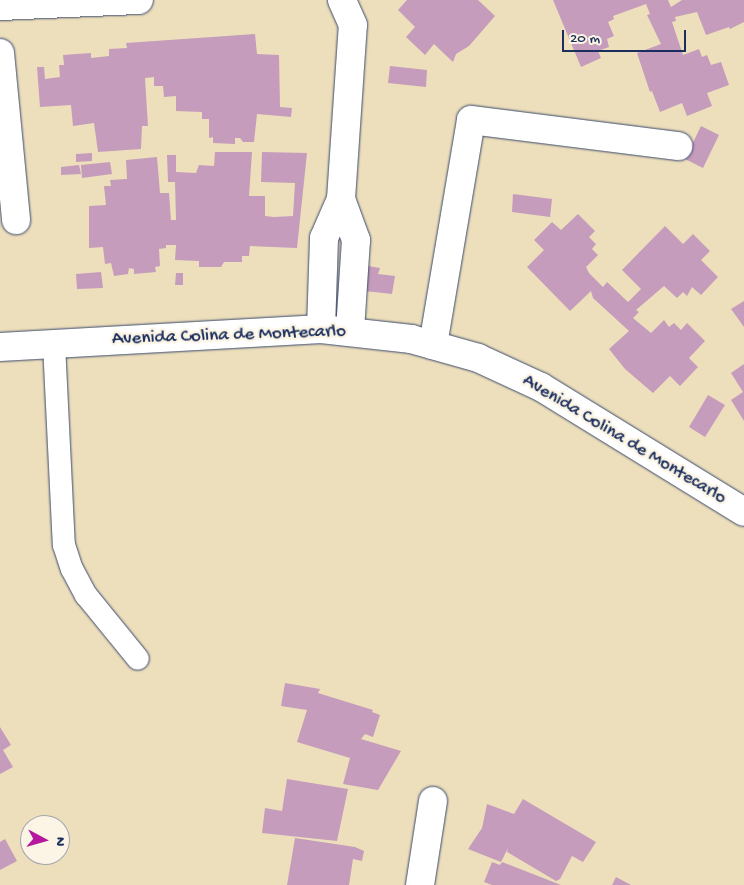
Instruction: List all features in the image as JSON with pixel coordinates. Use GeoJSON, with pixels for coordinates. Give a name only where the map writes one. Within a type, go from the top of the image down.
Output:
{"type":"FeatureCollection","features":[{"type":"Feature","properties":{"kind":"street"},"geometry":{"type":"LineString","coordinates":[[0,6],[139,0]]}},
{"type":"Feature","properties":{"kind":"street"},"geometry":{"type":"LineString","coordinates":[[321,329],[324,238],[341,199],[353,25],[342,0]]}},
{"type":"Feature","properties":{"kind":"street"},"geometry":{"type":"LineString","coordinates":[[0,53],[16,220]]}},
{"type":"Feature","properties":{"kind":"street"},"geometry":{"type":"LineString","coordinates":[[433,345],[471,120],[678,146]]}},
{"type":"Feature","properties":{"kind":"street"},"geometry":{"type":"LineString","coordinates":[[341,199],[356,240],[350,330]]}},
{"type":"Feature","properties":{"kind":"street","name":"Avenida Colina de Montecarlo"},"geometry":{"type":"LineString","coordinates":[[0,347],[321,329],[350,330],[433,345],[478,358],[541,387],[744,512]]}},
{"type":"Feature","properties":{"kind":"street"},"geometry":{"type":"LineString","coordinates":[[420,885],[433,801]]}},
{"type":"Feature","properties":{"kind":"lane"},"geometry":{"type":"LineString","coordinates":[[54,344],[64,545],[72,569],[86,595],[138,659]]}},
{"type":"Feature","properties":{"kind":"building"},"geometry":{"type":"Polygon","coordinates":[[[407,0],[478,0],[495,16],[469,46],[456,54],[453,62],[434,44],[425,55],[406,37],[415,27],[398,10],[407,0]]]}},
{"type":"Feature","properties":{"kind":"building"},"geometry":{"type":"Polygon","coordinates":[[[553,0],[668,0],[671,7],[682,0],[744,0],[744,22],[730,29],[729,27],[706,35],[697,12],[675,17],[676,21],[672,22],[683,55],[699,49],[702,57],[707,55],[711,65],[721,62],[729,85],[707,93],[712,106],[687,116],[682,103],[660,112],[652,91],[650,92],[637,53],[661,44],[647,15],[650,14],[646,4],[613,16],[614,19],[608,22],[614,36],[607,39],[609,47],[598,51],[601,58],[581,67],[553,0]]]}},
{"type":"Feature","properties":{"kind":"building"},"geometry":{"type":"Polygon","coordinates":[[[255,34],[257,54],[279,55],[280,107],[292,108],[291,117],[257,114],[254,142],[243,142],[240,138],[235,138],[235,144],[213,143],[213,137],[209,138],[209,119],[202,119],[202,112],[176,111],[176,96],[164,97],[163,86],[154,86],[154,77],[145,78],[148,126],[142,126],[141,149],[98,152],[94,123],[73,126],[71,105],[40,107],[37,67],[44,67],[45,79],[60,77],[59,65],[64,65],[63,55],[91,53],[91,58],[109,56],[109,49],[127,48],[126,43],[255,34]]]}},
{"type":"Feature","properties":{"kind":"building"},"geometry":{"type":"Polygon","coordinates":[[[390,66],[427,70],[426,87],[388,83],[390,66]]]}},
{"type":"Feature","properties":{"kind":"building"},"geometry":{"type":"Polygon","coordinates":[[[701,126],[719,135],[703,168],[685,159],[701,126]]]}},
{"type":"Feature","properties":{"kind":"building"},"geometry":{"type":"Polygon","coordinates":[[[215,152],[252,152],[249,196],[265,196],[265,216],[274,217],[293,216],[295,183],[261,182],[262,152],[307,153],[297,248],[250,246],[249,256],[242,256],[242,262],[224,262],[221,267],[199,267],[199,261],[175,260],[176,245],[166,245],[166,248],[159,249],[160,266],[155,267],[156,272],[134,274],[134,269],[129,268],[128,274],[114,276],[111,263],[105,264],[103,247],[89,248],[89,206],[106,205],[104,186],[111,186],[110,180],[127,179],[126,160],[157,157],[160,193],[169,193],[171,220],[176,220],[175,182],[168,182],[167,155],[176,155],[176,172],[196,173],[199,165],[214,166],[215,152]]]}},
{"type":"Feature","properties":{"kind":"building"},"geometry":{"type":"Polygon","coordinates":[[[92,153],[92,161],[76,162],[76,154],[92,153]]]}},
{"type":"Feature","properties":{"kind":"building"},"geometry":{"type":"Polygon","coordinates":[[[110,162],[112,174],[82,178],[81,165],[110,162]]]}},
{"type":"Feature","properties":{"kind":"building"},"geometry":{"type":"Polygon","coordinates":[[[79,165],[81,174],[61,175],[61,167],[79,165]]]}},
{"type":"Feature","properties":{"kind":"building"},"geometry":{"type":"Polygon","coordinates":[[[513,194],[552,199],[550,217],[512,212],[513,194]]]}},
{"type":"Feature","properties":{"kind":"building"},"geometry":{"type":"Polygon","coordinates":[[[578,214],[595,231],[589,237],[596,244],[592,249],[598,255],[586,267],[589,273],[603,287],[607,282],[628,302],[641,289],[622,270],[665,226],[683,244],[693,234],[710,251],[701,260],[718,277],[701,295],[692,287],[687,296],[683,292],[677,298],[664,286],[636,310],[639,312],[633,318],[651,333],[664,320],[669,327],[674,323],[681,330],[687,323],[705,341],[689,358],[698,367],[680,386],[670,376],[653,393],[625,369],[609,349],[629,331],[593,298],[591,291],[570,311],[527,267],[544,250],[534,240],[552,222],[561,230],[578,214]]]}},
{"type":"Feature","properties":{"kind":"building"},"geometry":{"type":"Polygon","coordinates":[[[368,266],[380,268],[378,274],[395,276],[392,294],[365,291],[368,266]]]}},
{"type":"Feature","properties":{"kind":"building"},"geometry":{"type":"Polygon","coordinates":[[[101,272],[103,288],[77,289],[76,274],[101,272]]]}},
{"type":"Feature","properties":{"kind":"building"},"geometry":{"type":"Polygon","coordinates":[[[176,273],[183,273],[183,285],[175,285],[176,273]]]}},
{"type":"Feature","properties":{"kind":"building"},"geometry":{"type":"Polygon","coordinates":[[[744,301],[744,327],[731,309],[744,301]]]}},
{"type":"Feature","properties":{"kind":"building"},"geometry":{"type":"Polygon","coordinates":[[[744,364],[744,421],[731,400],[743,392],[731,373],[744,364]]]}},
{"type":"Feature","properties":{"kind":"building"},"geometry":{"type":"Polygon","coordinates":[[[708,395],[725,405],[705,437],[689,427],[708,395]]]}},
{"type":"Feature","properties":{"kind":"building"},"geometry":{"type":"Polygon","coordinates":[[[285,683],[320,689],[318,693],[373,710],[372,712],[380,715],[373,737],[365,734],[361,739],[401,751],[378,790],[343,784],[350,758],[297,742],[307,710],[281,706],[285,683]]]}},
{"type":"Feature","properties":{"kind":"building"},"geometry":{"type":"Polygon","coordinates":[[[0,727],[11,745],[3,750],[13,767],[0,774],[0,727]]]}},
{"type":"Feature","properties":{"kind":"building"},"geometry":{"type":"Polygon","coordinates":[[[287,779],[348,789],[337,841],[262,833],[265,808],[282,811],[287,779]]]}},
{"type":"Feature","properties":{"kind":"building"},"geometry":{"type":"Polygon","coordinates":[[[523,799],[596,842],[583,862],[572,856],[560,879],[556,881],[507,852],[508,848],[501,862],[468,849],[482,828],[487,804],[514,814],[523,799]]]}},
{"type":"Feature","properties":{"kind":"building"},"geometry":{"type":"Polygon","coordinates":[[[295,838],[355,847],[364,851],[362,861],[353,859],[349,885],[287,885],[295,838]]]}},
{"type":"Feature","properties":{"kind":"building"},"geometry":{"type":"Polygon","coordinates":[[[5,839],[17,861],[0,870],[0,842],[5,839]]]}},
{"type":"Feature","properties":{"kind":"building"},"geometry":{"type":"Polygon","coordinates":[[[492,862],[500,865],[502,862],[561,885],[492,885],[484,882],[492,862]]]}},
{"type":"Feature","properties":{"kind":"building"},"geometry":{"type":"Polygon","coordinates":[[[616,877],[631,885],[612,885],[616,877]]]}}]}
